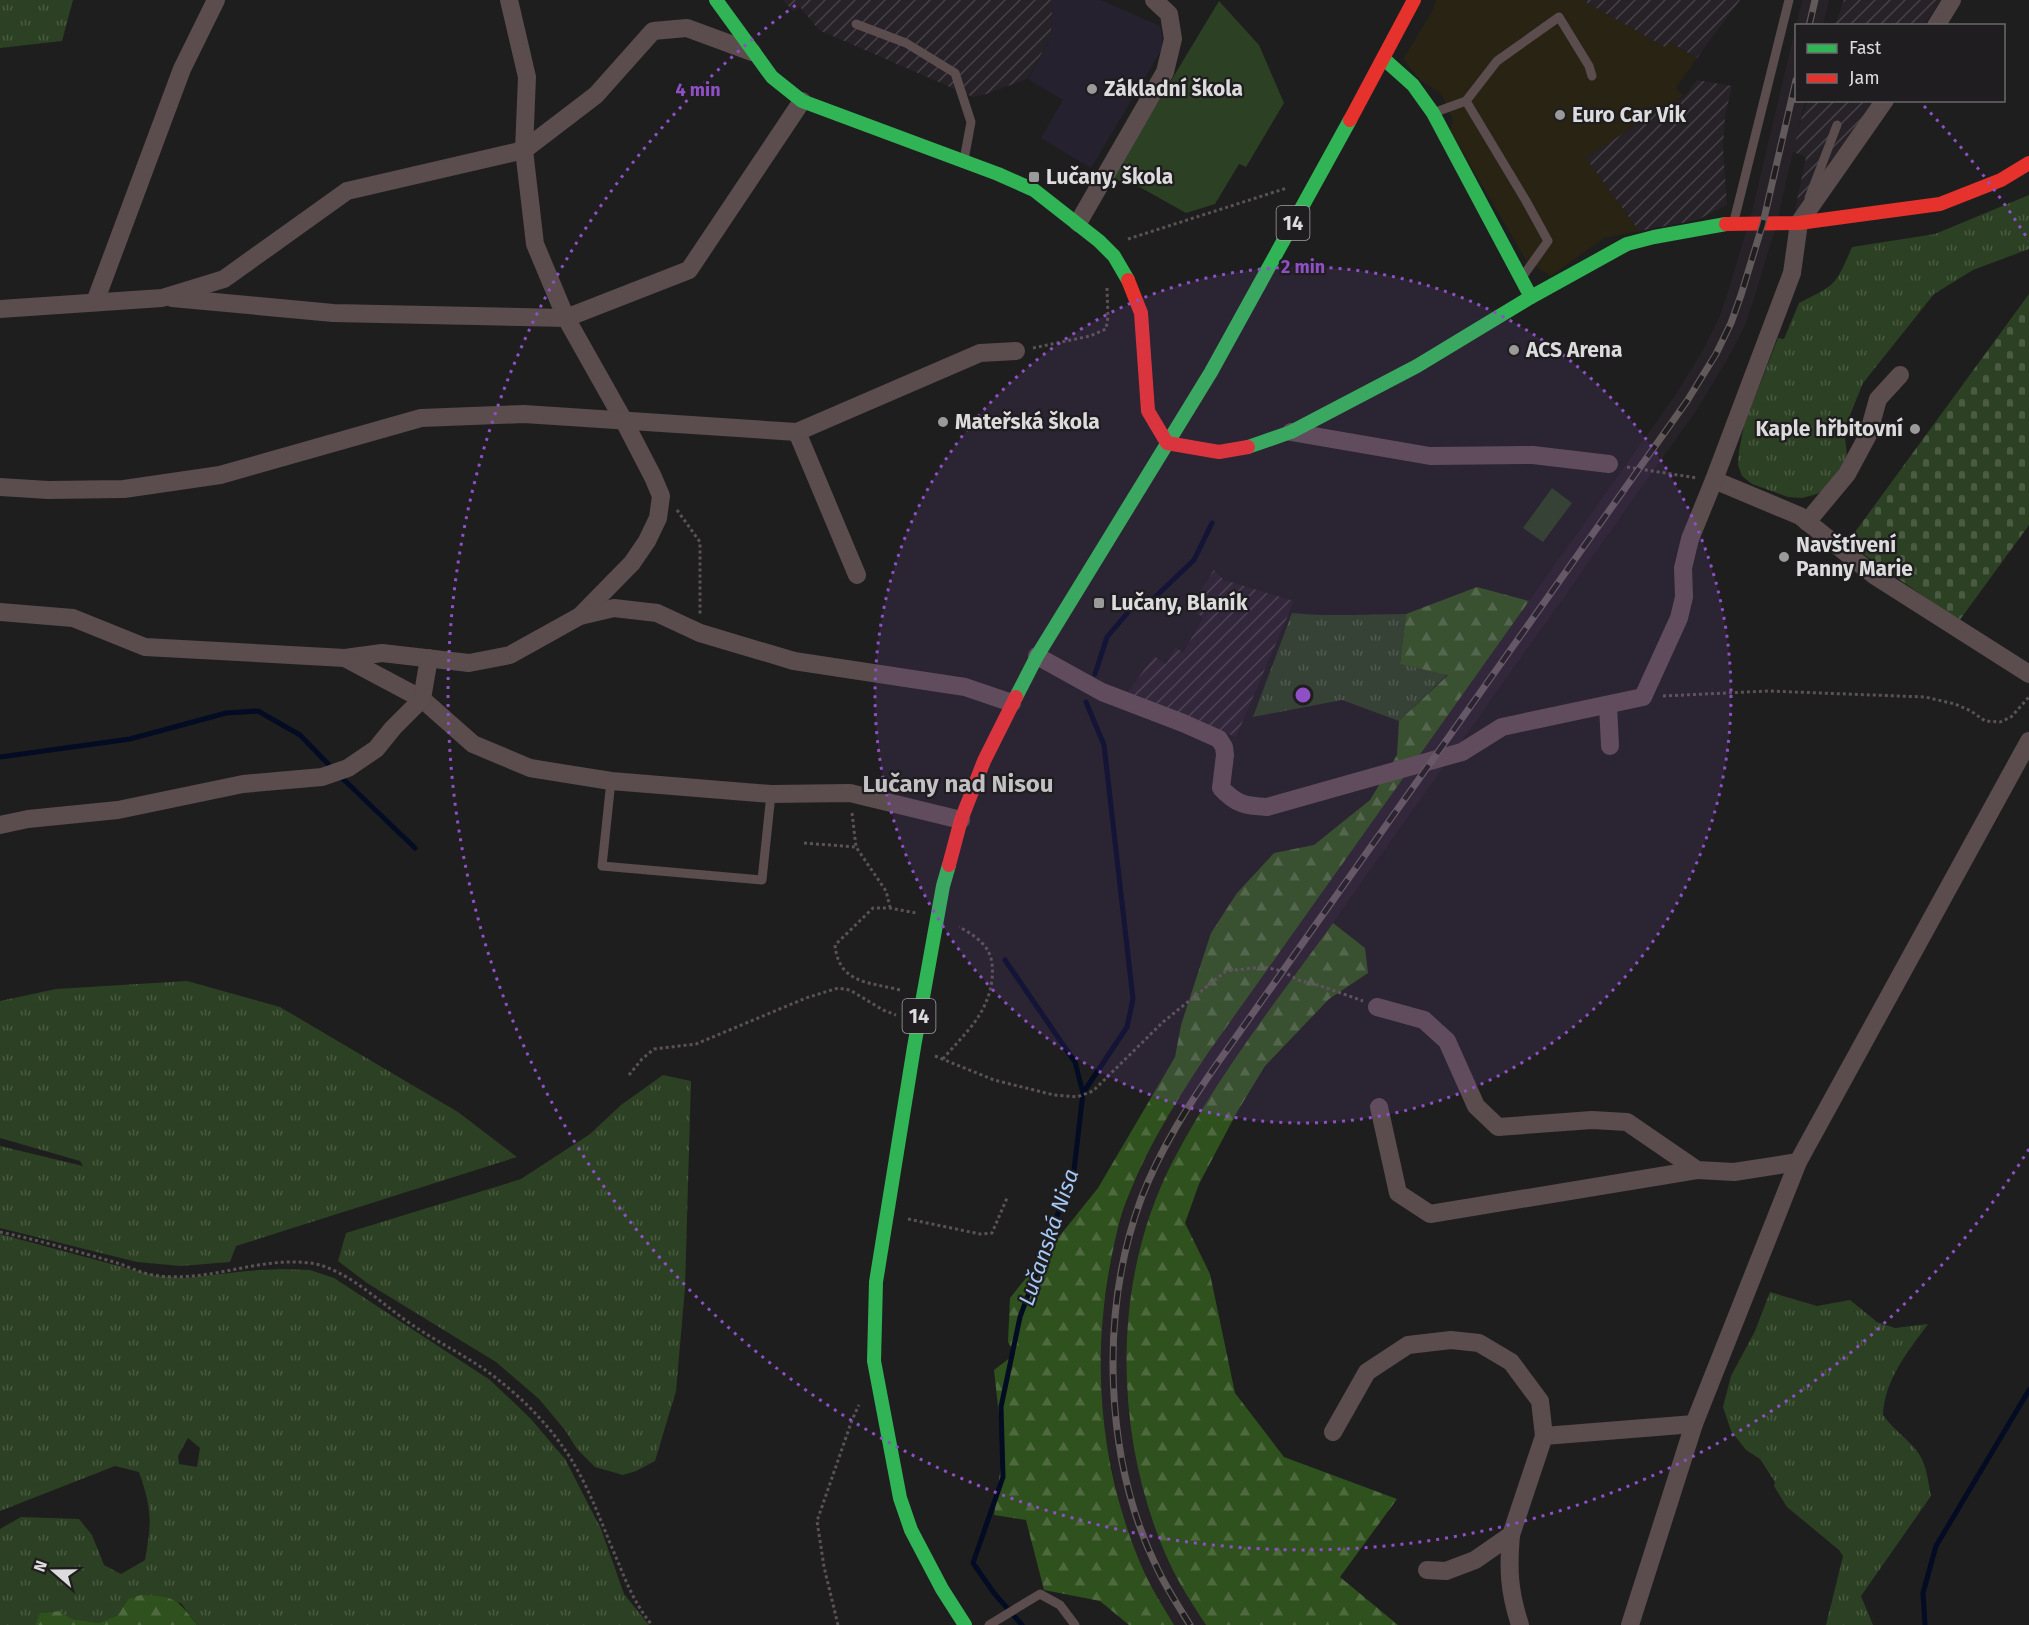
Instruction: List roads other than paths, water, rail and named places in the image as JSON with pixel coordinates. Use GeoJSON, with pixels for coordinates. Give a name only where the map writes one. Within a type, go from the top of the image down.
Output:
{"type":"FeatureCollection","features":[{"type":"Feature","properties":{"kind":"street"},"geometry":{"type":"LineString","coordinates":[[95,302],[182,69],[216,0]]}},
{"type":"Feature","properties":{"kind":"street"},"geometry":{"type":"LineString","coordinates":[[509,0],[526,77],[524,150],[535,244],[566,318],[654,477],[661,496],[658,518],[647,541],[632,563],[580,616]]}},
{"type":"Feature","properties":{"kind":"street"},"geometry":{"type":"LineString","coordinates":[[716,0],[772,77],[802,101],[998,174],[1034,190],[1078,223],[1114,256],[1131,285],[1141,313],[1148,411],[1167,443],[1219,452],[1255,446],[1291,432],[1416,366],[1531,297],[1627,244],[1734,223],[1799,223],[1940,204],[2001,180],[2029,163]]}},
{"type":"Feature","properties":{"kind":"street"},"geometry":{"type":"LineString","coordinates":[[1078,223],[1165,72],[1173,39],[1172,31],[1169,14],[1154,0]]}},
{"type":"Feature","properties":{"kind":"street","name":"14"},"geometry":{"type":"LineString","coordinates":[[966,1625],[942,1589],[911,1530],[897,1487],[874,1361],[876,1282],[942,886],[961,820],[984,761],[1037,656],[1211,372],[1384,59],[1414,0]]}},
{"type":"Feature","properties":{"kind":"street"},"geometry":{"type":"LineString","coordinates":[[1937,24],[1952,0]]}},
{"type":"Feature","properties":{"kind":"street"},"geometry":{"type":"LineString","coordinates":[[162,298],[224,279],[347,191],[524,150],[596,95],[653,32],[687,28],[752,51]]}},
{"type":"Feature","properties":{"kind":"street"},"geometry":{"type":"LineString","coordinates":[[1384,59],[1413,85],[1433,113],[1531,297]]}},
{"type":"Feature","properties":{"kind":"street"},"geometry":{"type":"LineString","coordinates":[[0,309],[162,298],[333,313],[566,318],[689,270],[802,101]]}},
{"type":"Feature","properties":{"kind":"street"},"geometry":{"type":"LineString","coordinates":[[1037,656],[1102,692],[1184,723],[1219,739],[1224,747],[1225,755],[1221,788],[1229,798],[1245,806],[1267,807],[1462,752],[1502,727],[1643,697],[1679,618],[1684,597],[1683,568],[1690,539],[1792,273],[1799,223],[1884,102]]}},
{"type":"Feature","properties":{"kind":"street"},"geometry":{"type":"LineString","coordinates":[[0,487],[48,490],[124,489],[220,475],[421,418],[524,414],[797,432],[980,353],[1016,351]]}},
{"type":"Feature","properties":{"kind":"street"},"geometry":{"type":"LineString","coordinates":[[1807,522],[1847,474],[1868,435],[1878,399],[1900,375]]}},
{"type":"Feature","properties":{"kind":"street"},"geometry":{"type":"LineString","coordinates":[[797,432],[857,575]]}},
{"type":"Feature","properties":{"kind":"street"},"geometry":{"type":"LineString","coordinates":[[1291,432],[1430,456],[1533,455],[1615,465]]}},
{"type":"Feature","properties":{"kind":"street"},"geometry":{"type":"LineString","coordinates":[[1714,480],[1800,516],[1875,576],[2029,674]]}},
{"type":"Feature","properties":{"kind":"street"},"geometry":{"type":"LineString","coordinates":[[0,612],[73,618],[145,646],[345,658],[382,653],[469,663],[510,655],[580,616],[614,608],[657,613],[700,633],[794,661],[965,687],[1012,703]]}},
{"type":"Feature","properties":{"kind":"street"},"geometry":{"type":"LineString","coordinates":[[345,658],[422,699],[473,744],[530,768],[611,781],[771,794],[850,793],[961,820]]}},
{"type":"Feature","properties":{"kind":"street"},"geometry":{"type":"LineString","coordinates":[[0,825],[28,819],[118,810],[243,784],[322,777],[348,768],[376,749],[422,699],[429,658]]}},
{"type":"Feature","properties":{"kind":"street"},"geometry":{"type":"LineString","coordinates":[[1608,705],[1610,746]]}},
{"type":"Feature","properties":{"kind":"street"},"geometry":{"type":"LineString","coordinates":[[1630,1625],[1694,1424],[1798,1162],[2029,741]]}},
{"type":"Feature","properties":{"kind":"street"},"geometry":{"type":"LineString","coordinates":[[1377,1007],[1424,1020],[1447,1041],[1476,1106],[1498,1127],[1592,1120],[1627,1122],[1697,1170]]}},
{"type":"Feature","properties":{"kind":"street"},"geometry":{"type":"LineString","coordinates":[[1378,1107],[1398,1193],[1430,1214],[1697,1170],[1734,1172],[1798,1162]]}},
{"type":"Feature","properties":{"kind":"street"},"geometry":{"type":"LineString","coordinates":[[1333,1432],[1367,1372],[1408,1346],[1450,1340],[1479,1343],[1510,1362],[1540,1401],[1544,1436],[1511,1535],[1508,1571],[1513,1603],[1520,1625]]}},
{"type":"Feature","properties":{"kind":"street"},"geometry":{"type":"LineString","coordinates":[[1544,1436],[1694,1424]]}},
{"type":"Feature","properties":{"kind":"street"},"geometry":{"type":"LineString","coordinates":[[1427,1570],[1446,1571],[1475,1560],[1511,1535]]}},
{"type":"Feature","properties":{"kind":"lane"},"geometry":{"type":"LineString","coordinates":[[1734,223],[1789,0]]}},
{"type":"Feature","properties":{"kind":"lane"},"geometry":{"type":"LineString","coordinates":[[1433,113],[1466,101],[1497,61],[1559,17],[1589,66],[1592,76]]}},
{"type":"Feature","properties":{"kind":"lane"},"geometry":{"type":"LineString","coordinates":[[856,24],[906,43],[955,73],[971,122],[964,162]]}},
{"type":"Feature","properties":{"kind":"lane"},"geometry":{"type":"LineString","coordinates":[[1466,101],[1548,241],[1521,278]]}},
{"type":"Feature","properties":{"kind":"lane"},"geometry":{"type":"LineString","coordinates":[[1799,223],[1837,125]]}},
{"type":"Feature","properties":{"kind":"lane"},"geometry":{"type":"LineString","coordinates":[[611,781],[602,866],[762,880],[771,794]]}},
{"type":"Feature","properties":{"kind":"lane"},"geometry":{"type":"LineString","coordinates":[[989,1625],[1040,1594],[1060,1605],[1076,1625]]}},
{"type":"Feature","properties":{"kind":"waterway","name":"Lučanská Nisa"},"geometry":{"type":"LineString","coordinates":[[1095,674],[1107,637],[1130,610],[1152,600],[1194,560],[1212,523]]}},
{"type":"Feature","properties":{"kind":"waterway","name":"Lučanská Nisa"},"geometry":{"type":"LineString","coordinates":[[1022,1625],[994,1593],[973,1563],[1003,1477],[1001,1407],[1020,1317],[1074,1170],[1083,1093],[1127,1027],[1133,999],[1104,745],[1086,702]]}},
{"type":"Feature","properties":{"kind":"waterway"},"geometry":{"type":"LineString","coordinates":[[0,757],[130,739],[226,713],[258,711],[300,735],[333,769]]}},
{"type":"Feature","properties":{"kind":"waterway"},"geometry":{"type":"LineString","coordinates":[[339,775],[415,848]]}},
{"type":"Feature","properties":{"kind":"waterway"},"geometry":{"type":"LineString","coordinates":[[1005,960],[1075,1062],[1083,1093]]}},
{"type":"Feature","properties":{"kind":"waterway"},"geometry":{"type":"LineString","coordinates":[[1925,1625],[1923,1593],[1936,1546],[2029,1390]]}},
{"type":"Feature","properties":{"kind":"railway"},"geometry":{"type":"LineString","coordinates":[[1809,24],[1815,0]]}},
{"type":"Feature","properties":{"kind":"railway"},"geometry":{"type":"LineString","coordinates":[[1190,1625],[1162,1577],[1140,1527],[1127,1482],[1118,1435],[1114,1386],[1114,1338],[1118,1290],[1127,1243],[1141,1199],[1166,1145],[1208,1077],[1687,401],[1716,354],[1731,323],[1763,223],[1795,84]]}},
{"type":"Feature","properties":{"kind":"place","name":"Základní škola"},"geometry":{"type":"Point","coordinates":[1092,89]}},
{"type":"Feature","properties":{"kind":"place","name":"Euro Car Vik"},"geometry":{"type":"Point","coordinates":[1560,115]}},
{"type":"Feature","properties":{"kind":"place","name":"Lučany, škola"},"geometry":{"type":"Point","coordinates":[1034,177]}},
{"type":"Feature","properties":{"kind":"place","name":"ACS Arena"},"geometry":{"type":"Point","coordinates":[1514,350]}},
{"type":"Feature","properties":{"kind":"place","name":"Mateřská škola"},"geometry":{"type":"Point","coordinates":[943,422]}},
{"type":"Feature","properties":{"kind":"place","name":"Kaple hřbitovní"},"geometry":{"type":"Point","coordinates":[1915,429]}},
{"type":"Feature","properties":{"kind":"place","name":"Navštívení Panny Marie"},"geometry":{"type":"Point","coordinates":[1784,557]}},
{"type":"Feature","properties":{"kind":"place","name":"Lučany, Blaník"},"geometry":{"type":"Point","coordinates":[1099,603]}},
{"type":"Feature","properties":{"kind":"district","name":"Lučany nad Nisou"},"geometry":{"type":"Point","coordinates":[958,784]}}]}
